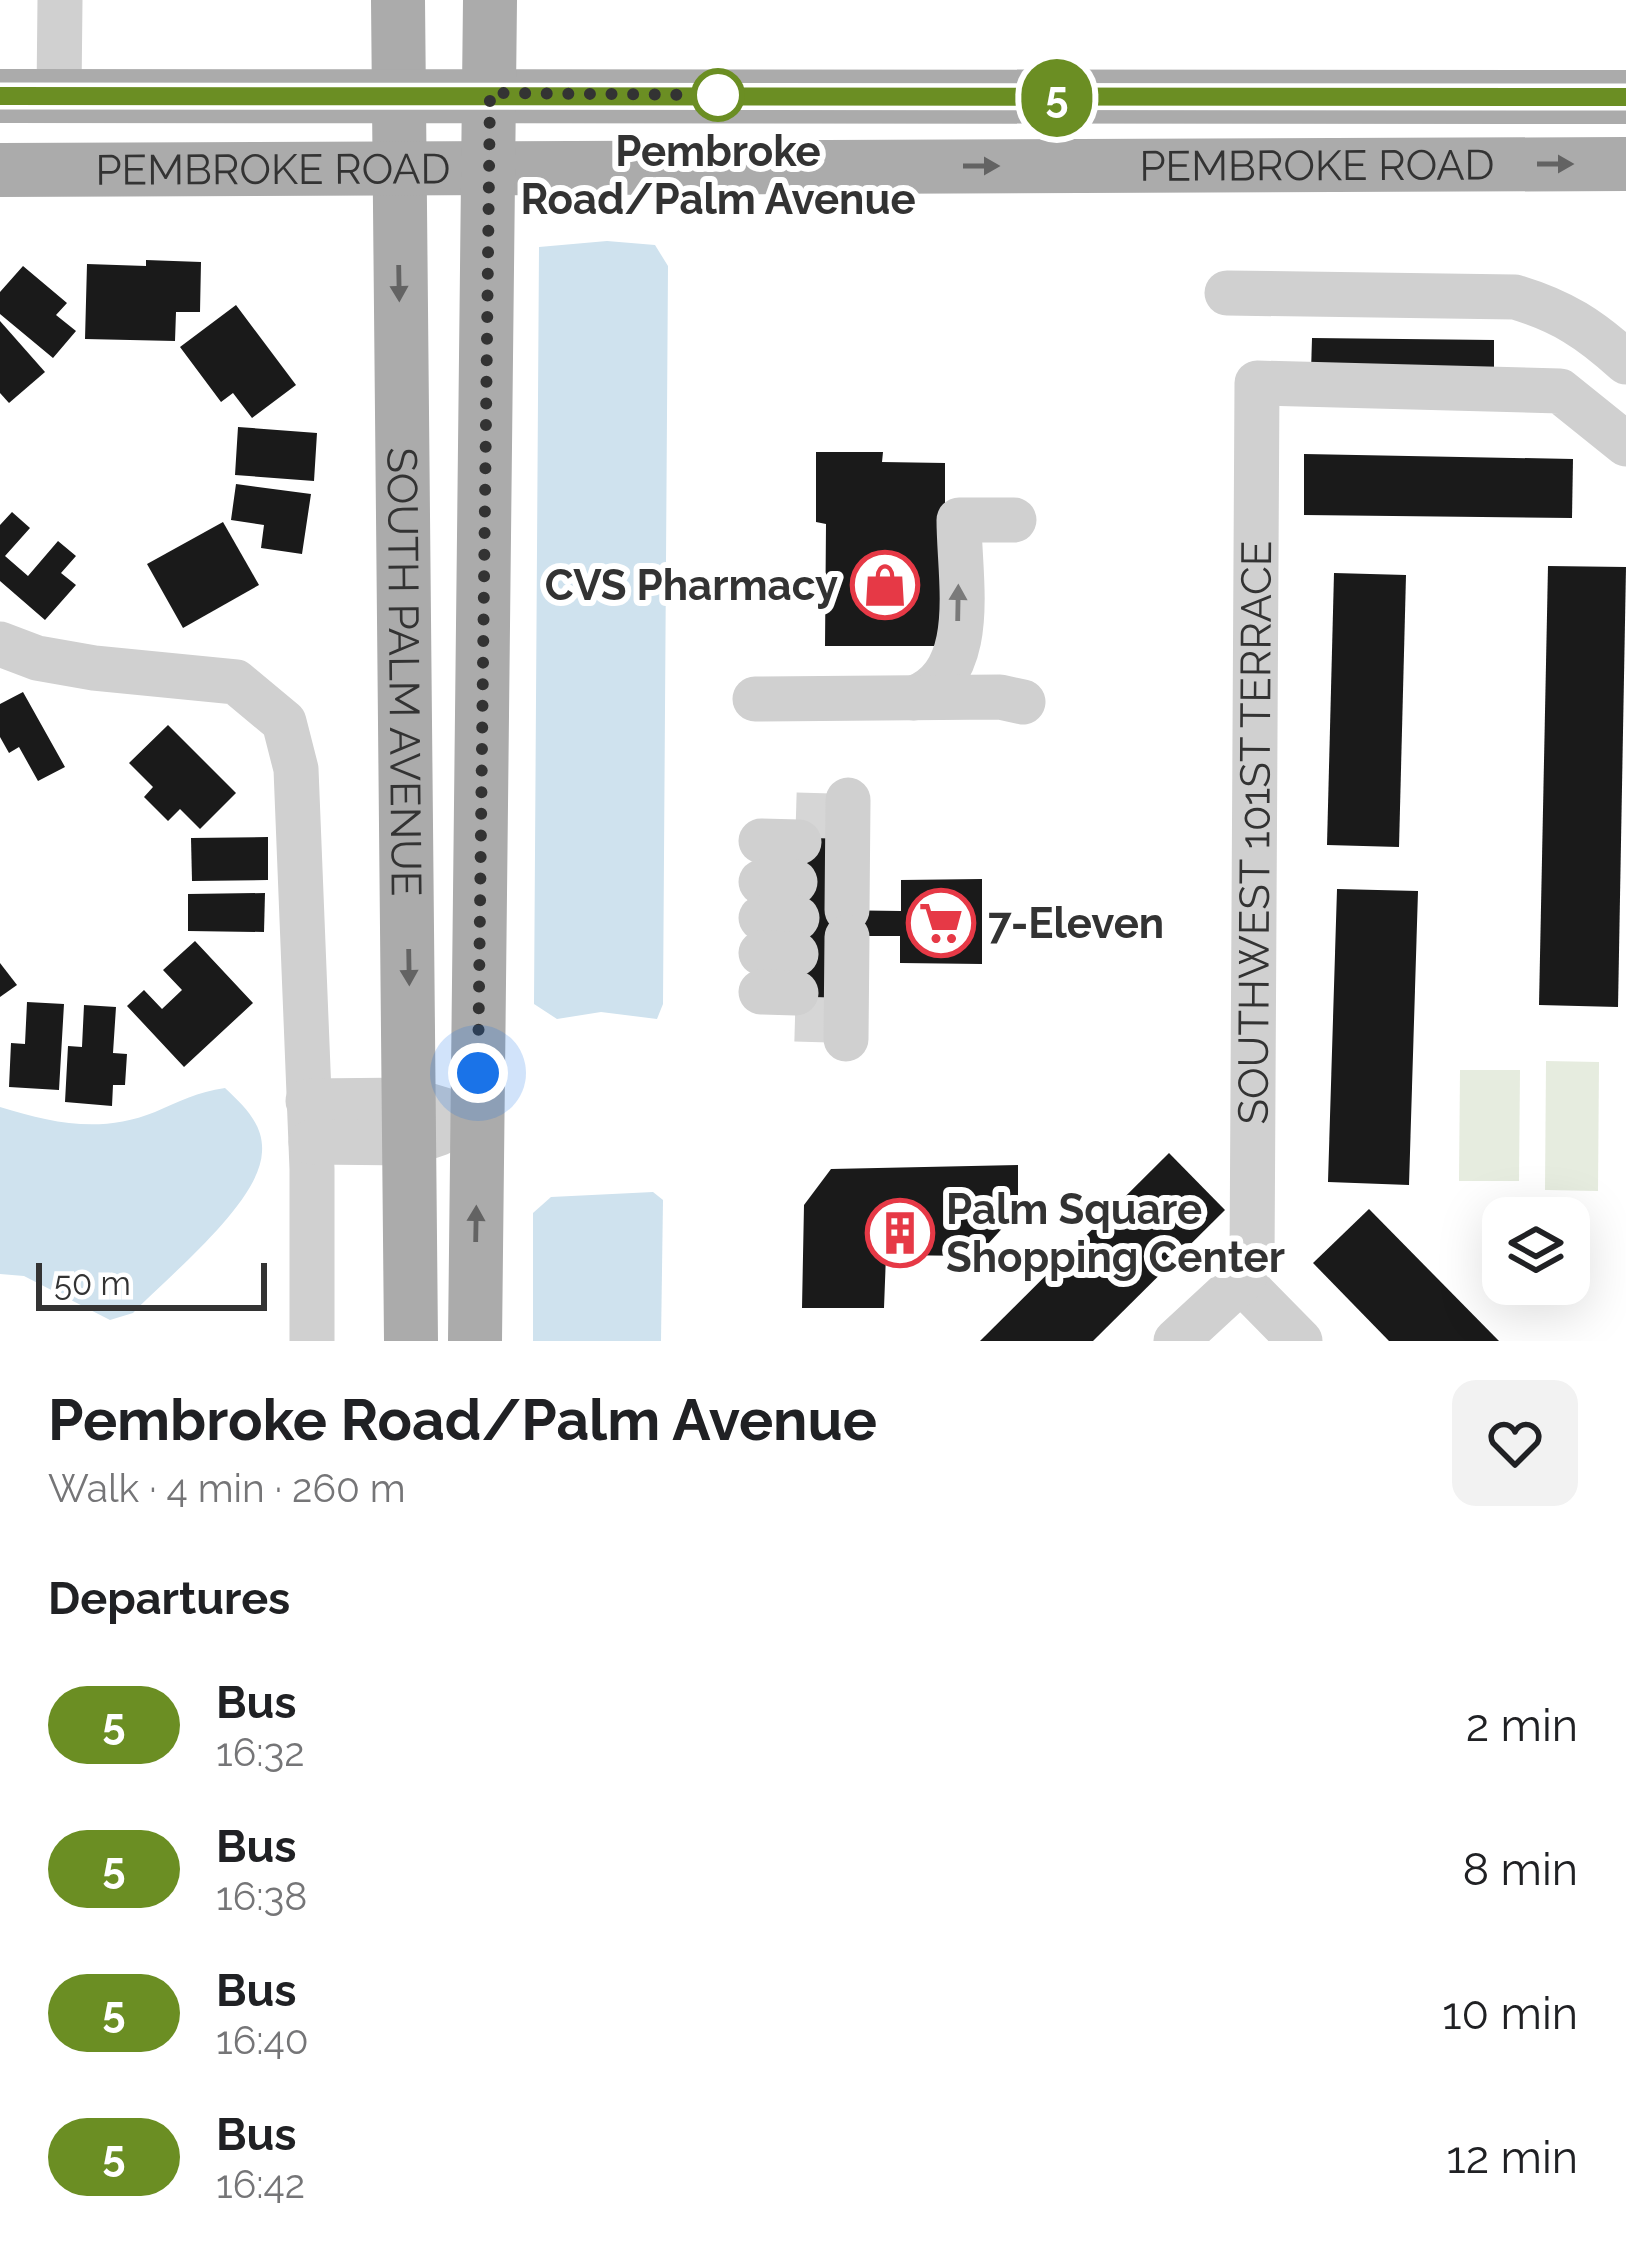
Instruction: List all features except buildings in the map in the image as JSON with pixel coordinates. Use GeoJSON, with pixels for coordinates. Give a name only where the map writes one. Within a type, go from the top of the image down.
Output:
{"type":"FeatureCollection","features":[{"type":"Feature","properties":{"kind":"main road","name":"SOUTH PALM AVENUE"},"geometry":{"type":"LineString","coordinates":[[398,0],[411,1341]]}},
{"type":"Feature","properties":{"kind":"main road","name":"SOUTH PALM AVENUE"},"geometry":{"type":"LineString","coordinates":[[475,1341],[490,0]]}},
{"type":"Feature","properties":{"kind":"main road","name":"PEMBROKE ROAD"},"geometry":{"type":"LineString","coordinates":[[0,96],[1626,97]]}},
{"type":"Feature","properties":{"kind":"main road","name":"PEMBROKE ROAD"},"geometry":{"type":"LineString","coordinates":[[0,170],[1626,164]]}},
{"type":"Feature","properties":{"kind":"street"},"geometry":{"type":"LineString","coordinates":[[59,94],[60,0]]}},
{"type":"Feature","properties":{"kind":"street"},"geometry":{"type":"LineString","coordinates":[[1227,293],[1515,297],[1573,318],[1626,362]]}},
{"type":"Feature","properties":{"kind":"street","name":"SOUTHWEST 101ST TERRACE"},"geometry":{"type":"LineString","coordinates":[[1241,1281],[1252,1263],[1257,382],[1560,391],[1626,444]]}},
{"type":"Feature","properties":{"kind":"street"},"geometry":{"type":"LineString","coordinates":[[914,698],[948,678],[957,656],[959,520],[1014,520]]}},
{"type":"Feature","properties":{"kind":"street"},"geometry":{"type":"LineString","coordinates":[[0,644],[37,658],[213,676],[250,689],[284,722],[296,769],[312,1341]]}},
{"type":"Feature","properties":{"kind":"street"},"geometry":{"type":"LineString","coordinates":[[755,699],[1000,697],[1023,702]]}},
{"type":"Feature","properties":{"kind":"street"},"geometry":{"type":"LineString","coordinates":[[309,1121],[477,1120]]}},
{"type":"Feature","properties":{"kind":"street"},"geometry":{"type":"LineString","coordinates":[[1176,1341],[1241,1281],[1284,1335]]}},
{"type":"Feature","properties":{"kind":"shaded area"},"geometry":{"type":"Polygon","coordinates":[[[1546,1061],[1599,1062],[1598,1191],[1545,1190],[1546,1061]]]}},
{"type":"Feature","properties":{"kind":"shaded area"},"geometry":{"type":"Polygon","coordinates":[[[1460,1070],[1520,1070],[1519,1181],[1459,1181],[1460,1070]]]}},
{"type":"Feature","properties":{"kind":"water"},"geometry":{"type":"Polygon","coordinates":[[[607,241],[655,245],[668,266],[663,1004],[657,1019],[601,1012],[557,1019],[534,1004],[539,247],[607,241]]]}},
{"type":"Feature","properties":{"kind":"water"},"geometry":{"type":"Polygon","coordinates":[[[225,1088],[260,1133],[257,1172],[230,1216],[133,1313],[110,1320],[24,1276],[0,1274],[0,1107],[58,1121],[115,1123],[225,1088]]]}},
{"type":"Feature","properties":{"kind":"water"},"geometry":{"type":"Polygon","coordinates":[[[653,1192],[663,1200],[661,1341],[533,1341],[533,1213],[551,1197],[653,1192]]]}},
{"type":"Feature","properties":{"kind":"tunnel"},"geometry":{"type":"LineString","coordinates":[[796,815],[831,816]]}},
{"type":"Feature","properties":{"kind":"tunnel"},"geometry":{"type":"LineString","coordinates":[[795,1019],[830,1020]]}},
{"type":"Feature","properties":{"kind":"bus line","name":"5"},"geometry":{"type":"LineString","coordinates":[[0,96],[1626,97]]}},
{"type":"Feature","properties":{"kind":"place","name":"Pembroke Road/Palm Avenue"},"geometry":{"type":"Point","coordinates":[718,95]}},
{"type":"Feature","properties":{"kind":"place","name":"CVS Pharmacy"},"geometry":{"type":"Point","coordinates":[885,585]}},
{"type":"Feature","properties":{"kind":"place","name":"7-Eleven"},"geometry":{"type":"Point","coordinates":[941,923]}},
{"type":"Feature","properties":{"kind":"place","name":"Palm Square Shopping Center"},"geometry":{"type":"Point","coordinates":[900,1233]}},
{"type":"Feature","properties":{"kind":"route"},"geometry":{"type":"LineString","coordinates":[[478,1073],[490,93],[718,95]]}}]}
